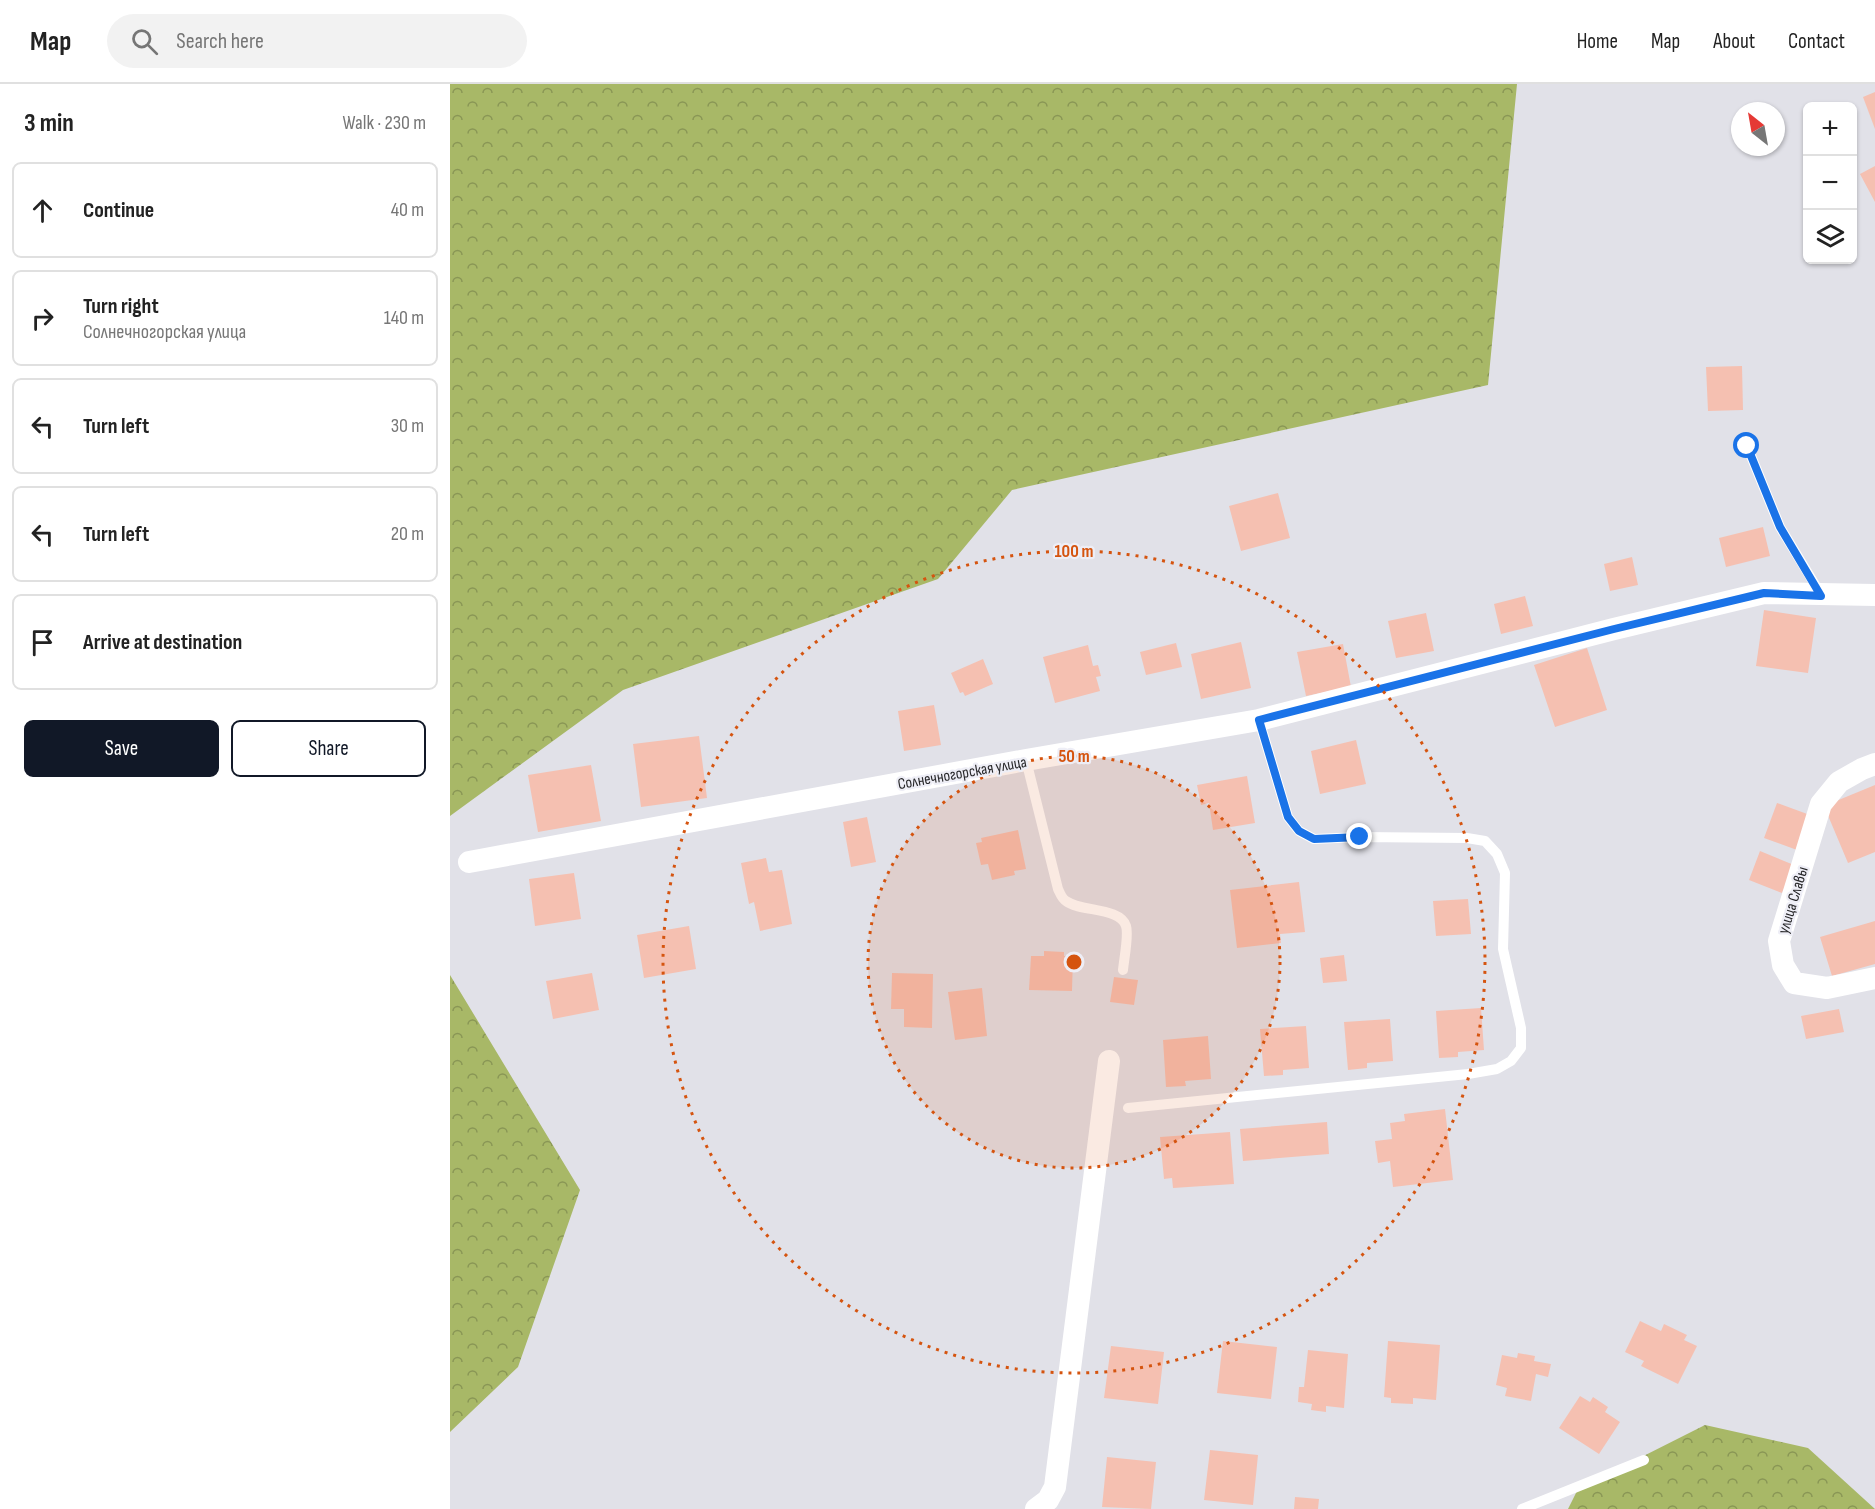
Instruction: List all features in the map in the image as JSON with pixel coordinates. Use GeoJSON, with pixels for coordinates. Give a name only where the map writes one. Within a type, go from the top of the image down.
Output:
{"type":"FeatureCollection","features":[{"type":"Feature","properties":{"kind":"street","name":"Солнечногорская улица"},"geometry":{"type":"LineString","coordinates":[[469,862],[1026,760],[1259,720],[1764,593],[1821,596],[1875,595]]}},
{"type":"Feature","properties":{"kind":"street","name":"улица Славы"},"geometry":{"type":"LineString","coordinates":[[1875,764],[1839,782],[1821,804],[1779,940],[1783,965],[1794,983],[1827,988],[1875,978]]}},
{"type":"Feature","properties":{"kind":"street"},"geometry":{"type":"LineString","coordinates":[[1036,1509],[1048,1500],[1055,1487],[1109,1061]]}},
{"type":"Feature","properties":{"kind":"lane"},"geometry":{"type":"LineString","coordinates":[[1747,446],[1780,527],[1821,596]]}},
{"type":"Feature","properties":{"kind":"lane"},"geometry":{"type":"LineString","coordinates":[[1128,1108],[1468,1074],[1497,1069],[1511,1061],[1521,1048],[1521,1028],[1503,949],[1504,873],[1497,854],[1485,841],[1467,838],[1314,839],[1299,831],[1288,817],[1259,720]]}},
{"type":"Feature","properties":{"kind":"lane"},"geometry":{"type":"LineString","coordinates":[[1026,760],[1058,889],[1064,900],[1077,906],[1111,913],[1121,919],[1126,927],[1123,970]]}},
{"type":"Feature","properties":{"kind":"lane"},"geometry":{"type":"LineString","coordinates":[[1522,1509],[1644,1460]]}},
{"type":"Feature","properties":{"kind":"green space"},"geometry":{"type":"Polygon","coordinates":[[[450,84],[1517,84],[1488,385],[1012,490],[938,579],[623,690],[450,816],[450,84]]]}},
{"type":"Feature","properties":{"kind":"green space"},"geometry":{"type":"Polygon","coordinates":[[[450,975],[580,1190],[518,1367],[450,1432],[450,975]]]}},
{"type":"Feature","properties":{"kind":"green space"},"geometry":{"type":"Polygon","coordinates":[[[1705,1425],[1808,1448],[1875,1509],[1568,1509],[1578,1489],[1705,1425]]]}},
{"type":"Feature","properties":{"kind":"building"},"geometry":{"type":"Polygon","coordinates":[[[1875,92],[1875,129],[1863,97],[1875,92]]]}},
{"type":"Feature","properties":{"kind":"building"},"geometry":{"type":"Polygon","coordinates":[[[1875,166],[1875,202],[1860,174],[1875,166]]]}},
{"type":"Feature","properties":{"kind":"building"},"geometry":{"type":"Polygon","coordinates":[[[1742,366],[1743,410],[1708,411],[1706,367],[1742,366]]]}},
{"type":"Feature","properties":{"kind":"building"},"geometry":{"type":"Polygon","coordinates":[[[1278,493],[1290,538],[1241,551],[1229,506],[1278,493]]]}},
{"type":"Feature","properties":{"kind":"building"},"geometry":{"type":"Polygon","coordinates":[[[1763,527],[1770,556],[1726,567],[1719,538],[1763,527]]]}},
{"type":"Feature","properties":{"kind":"building"},"geometry":{"type":"Polygon","coordinates":[[[1632,557],[1638,585],[1610,591],[1604,564],[1632,557]]]}},
{"type":"Feature","properties":{"kind":"building"},"geometry":{"type":"Polygon","coordinates":[[[1525,596],[1533,626],[1501,634],[1494,604],[1525,596]]]}},
{"type":"Feature","properties":{"kind":"building"},"geometry":{"type":"Polygon","coordinates":[[[1764,610],[1816,618],[1808,673],[1756,666],[1764,610]]]}},
{"type":"Feature","properties":{"kind":"building"},"geometry":{"type":"Polygon","coordinates":[[[1426,613],[1434,651],[1396,658],[1388,621],[1426,613]]]}},
{"type":"Feature","properties":{"kind":"building"},"geometry":{"type":"Polygon","coordinates":[[[1241,642],[1251,688],[1201,699],[1191,654],[1241,642]]]}},
{"type":"Feature","properties":{"kind":"building"},"geometry":{"type":"Polygon","coordinates":[[[1176,643],[1182,667],[1146,675],[1140,652],[1176,643]]]}},
{"type":"Feature","properties":{"kind":"building"},"geometry":{"type":"Polygon","coordinates":[[[1343,644],[1351,687],[1306,696],[1297,652],[1343,644]]]}},
{"type":"Feature","properties":{"kind":"building"},"geometry":{"type":"Polygon","coordinates":[[[1088,645],[1093,666],[1098,665],[1101,676],[1096,677],[1100,691],[1055,703],[1043,657],[1088,645]]]}},
{"type":"Feature","properties":{"kind":"building"},"geometry":{"type":"Polygon","coordinates":[[[1587,648],[1607,710],[1555,727],[1534,665],[1587,648]]]}},
{"type":"Feature","properties":{"kind":"building"},"geometry":{"type":"Polygon","coordinates":[[[983,659],[993,684],[965,696],[963,692],[960,693],[951,673],[983,659]]]}},
{"type":"Feature","properties":{"kind":"building"},"geometry":{"type":"Polygon","coordinates":[[[934,705],[941,745],[904,751],[898,711],[934,705]]]}},
{"type":"Feature","properties":{"kind":"building"},"geometry":{"type":"Polygon","coordinates":[[[699,736],[707,798],[641,807],[633,744],[699,736]]]}},
{"type":"Feature","properties":{"kind":"building"},"geometry":{"type":"Polygon","coordinates":[[[1356,740],[1366,784],[1320,794],[1311,751],[1356,740]]]}},
{"type":"Feature","properties":{"kind":"building"},"geometry":{"type":"Polygon","coordinates":[[[591,765],[601,821],[538,832],[528,775],[591,765]]]}},
{"type":"Feature","properties":{"kind":"building"},"geometry":{"type":"Polygon","coordinates":[[[1247,776],[1255,823],[1213,830],[1209,803],[1201,805],[1197,785],[1247,776]]]}},
{"type":"Feature","properties":{"kind":"building"},"geometry":{"type":"Polygon","coordinates":[[[1875,785],[1875,852],[1848,863],[1824,806],[1875,785]]]}},
{"type":"Feature","properties":{"kind":"building"},"geometry":{"type":"Polygon","coordinates":[[[1777,803],[1810,815],[1797,850],[1764,838],[1777,803]]]}},
{"type":"Feature","properties":{"kind":"building"},"geometry":{"type":"Polygon","coordinates":[[[867,817],[876,862],[851,867],[843,822],[867,817]]]}},
{"type":"Feature","properties":{"kind":"building"},"geometry":{"type":"Polygon","coordinates":[[[1018,830],[1026,869],[1014,871],[1015,875],[992,880],[988,864],[981,865],[976,843],[982,842],[981,838],[1018,830]]]}},
{"type":"Feature","properties":{"kind":"building"},"geometry":{"type":"Polygon","coordinates":[[[1760,851],[1794,865],[1782,893],[1749,880],[1760,851]]]}},
{"type":"Feature","properties":{"kind":"building"},"geometry":{"type":"Polygon","coordinates":[[[766,858],[769,872],[782,870],[792,924],[760,931],[754,902],[749,904],[741,863],[766,858]]]}},
{"type":"Feature","properties":{"kind":"building"},"geometry":{"type":"Polygon","coordinates":[[[574,873],[581,919],[535,926],[529,879],[574,873]]]}},
{"type":"Feature","properties":{"kind":"building"},"geometry":{"type":"Polygon","coordinates":[[[1299,882],[1305,932],[1280,934],[1281,943],[1237,948],[1230,890],[1299,882]]]}},
{"type":"Feature","properties":{"kind":"building"},"geometry":{"type":"Polygon","coordinates":[[[1468,899],[1471,934],[1436,936],[1433,901],[1468,899]]]}},
{"type":"Feature","properties":{"kind":"building"},"geometry":{"type":"Polygon","coordinates":[[[1875,921],[1875,964],[1832,976],[1820,937],[1875,921]]]}},
{"type":"Feature","properties":{"kind":"building"},"geometry":{"type":"Polygon","coordinates":[[[689,926],[696,969],[644,978],[637,935],[689,926]]]}},
{"type":"Feature","properties":{"kind":"building"},"geometry":{"type":"Polygon","coordinates":[[[1044,951],[1064,952],[1064,956],[1073,956],[1072,991],[1029,990],[1031,956],[1044,956],[1044,951]]]}},
{"type":"Feature","properties":{"kind":"building"},"geometry":{"type":"Polygon","coordinates":[[[1344,955],[1347,981],[1323,983],[1320,958],[1344,955]]]}},
{"type":"Feature","properties":{"kind":"building"},"geometry":{"type":"Polygon","coordinates":[[[592,973],[599,1010],[553,1019],[546,981],[592,973]]]}},
{"type":"Feature","properties":{"kind":"building"},"geometry":{"type":"Polygon","coordinates":[[[892,973],[933,974],[932,1028],[904,1027],[904,1009],[891,1009],[892,973]]]}},
{"type":"Feature","properties":{"kind":"building"},"geometry":{"type":"Polygon","coordinates":[[[1114,977],[1138,980],[1134,1005],[1110,1002],[1114,977]]]}},
{"type":"Feature","properties":{"kind":"building"},"geometry":{"type":"Polygon","coordinates":[[[982,988],[987,1036],[955,1040],[948,992],[982,988]]]}},
{"type":"Feature","properties":{"kind":"building"},"geometry":{"type":"Polygon","coordinates":[[[1481,1008],[1484,1050],[1458,1052],[1458,1057],[1439,1058],[1436,1011],[1481,1008]]]}},
{"type":"Feature","properties":{"kind":"building"},"geometry":{"type":"Polygon","coordinates":[[[1839,1009],[1844,1032],[1806,1039],[1801,1016],[1839,1009]]]}},
{"type":"Feature","properties":{"kind":"building"},"geometry":{"type":"Polygon","coordinates":[[[1390,1019],[1393,1061],[1367,1063],[1367,1068],[1348,1070],[1344,1022],[1390,1019]]]}},
{"type":"Feature","properties":{"kind":"building"},"geometry":{"type":"Polygon","coordinates":[[[1306,1026],[1309,1068],[1283,1070],[1283,1075],[1264,1076],[1260,1029],[1306,1026]]]}},
{"type":"Feature","properties":{"kind":"building"},"geometry":{"type":"Polygon","coordinates":[[[1208,1036],[1211,1079],[1185,1081],[1186,1086],[1166,1087],[1163,1040],[1208,1036]]]}},
{"type":"Feature","properties":{"kind":"building"},"geometry":{"type":"Polygon","coordinates":[[[1445,1109],[1453,1180],[1393,1187],[1390,1161],[1378,1163],[1375,1141],[1392,1139],[1390,1123],[1405,1121],[1404,1114],[1445,1109]]]}},
{"type":"Feature","properties":{"kind":"building"},"geometry":{"type":"Polygon","coordinates":[[[1327,1122],[1329,1154],[1243,1161],[1240,1129],[1327,1122]]]}},
{"type":"Feature","properties":{"kind":"building"},"geometry":{"type":"Polygon","coordinates":[[[1230,1132],[1234,1184],[1173,1188],[1172,1178],[1164,1179],[1160,1137],[1230,1132]]]}},
{"type":"Feature","properties":{"kind":"building"},"geometry":{"type":"Polygon","coordinates":[[[1640,1321],[1661,1331],[1664,1324],[1687,1335],[1684,1340],[1697,1346],[1678,1384],[1641,1366],[1644,1361],[1625,1352],[1640,1321]]]}},
{"type":"Feature","properties":{"kind":"building"},"geometry":{"type":"Polygon","coordinates":[[[1223,1341],[1277,1347],[1271,1399],[1217,1393],[1223,1341]]]}},
{"type":"Feature","properties":{"kind":"building"},"geometry":{"type":"Polygon","coordinates":[[[1388,1341],[1440,1345],[1436,1400],[1413,1398],[1413,1404],[1391,1403],[1391,1398],[1384,1397],[1388,1341]]]}},
{"type":"Feature","properties":{"kind":"building"},"geometry":{"type":"Polygon","coordinates":[[[1111,1346],[1164,1352],[1158,1404],[1104,1398],[1111,1346]]]}},
{"type":"Feature","properties":{"kind":"building"},"geometry":{"type":"Polygon","coordinates":[[[1308,1350],[1348,1354],[1344,1408],[1326,1406],[1326,1412],[1311,1410],[1312,1404],[1298,1402],[1299,1387],[1304,1387],[1308,1350]]]}},
{"type":"Feature","properties":{"kind":"building"},"geometry":{"type":"Polygon","coordinates":[[[1518,1353],[1535,1356],[1534,1361],[1551,1364],[1548,1377],[1536,1374],[1531,1401],[1505,1396],[1507,1388],[1496,1385],[1502,1355],[1517,1358],[1518,1353]]]}},
{"type":"Feature","properties":{"kind":"building"},"geometry":{"type":"Polygon","coordinates":[[[1580,1396],[1590,1402],[1593,1397],[1608,1407],[1605,1412],[1620,1422],[1599,1454],[1559,1428],[1580,1396]]]}},
{"type":"Feature","properties":{"kind":"building"},"geometry":{"type":"Polygon","coordinates":[[[1210,1450],[1258,1455],[1253,1505],[1204,1500],[1210,1450]]]}},
{"type":"Feature","properties":{"kind":"building"},"geometry":{"type":"Polygon","coordinates":[[[1107,1457],[1156,1462],[1151,1509],[1102,1507],[1107,1457]]]}},
{"type":"Feature","properties":{"kind":"building"},"geometry":{"type":"Polygon","coordinates":[[[1295,1497],[1319,1499],[1318,1509],[1294,1509],[1295,1497]]]}},
{"type":"Feature","properties":{"kind":"route"},"geometry":{"type":"LineString","coordinates":[[1360,837],[1314,839],[1299,831],[1288,817],[1259,720],[1764,593],[1821,596],[1780,527],[1747,446]]}}]}
